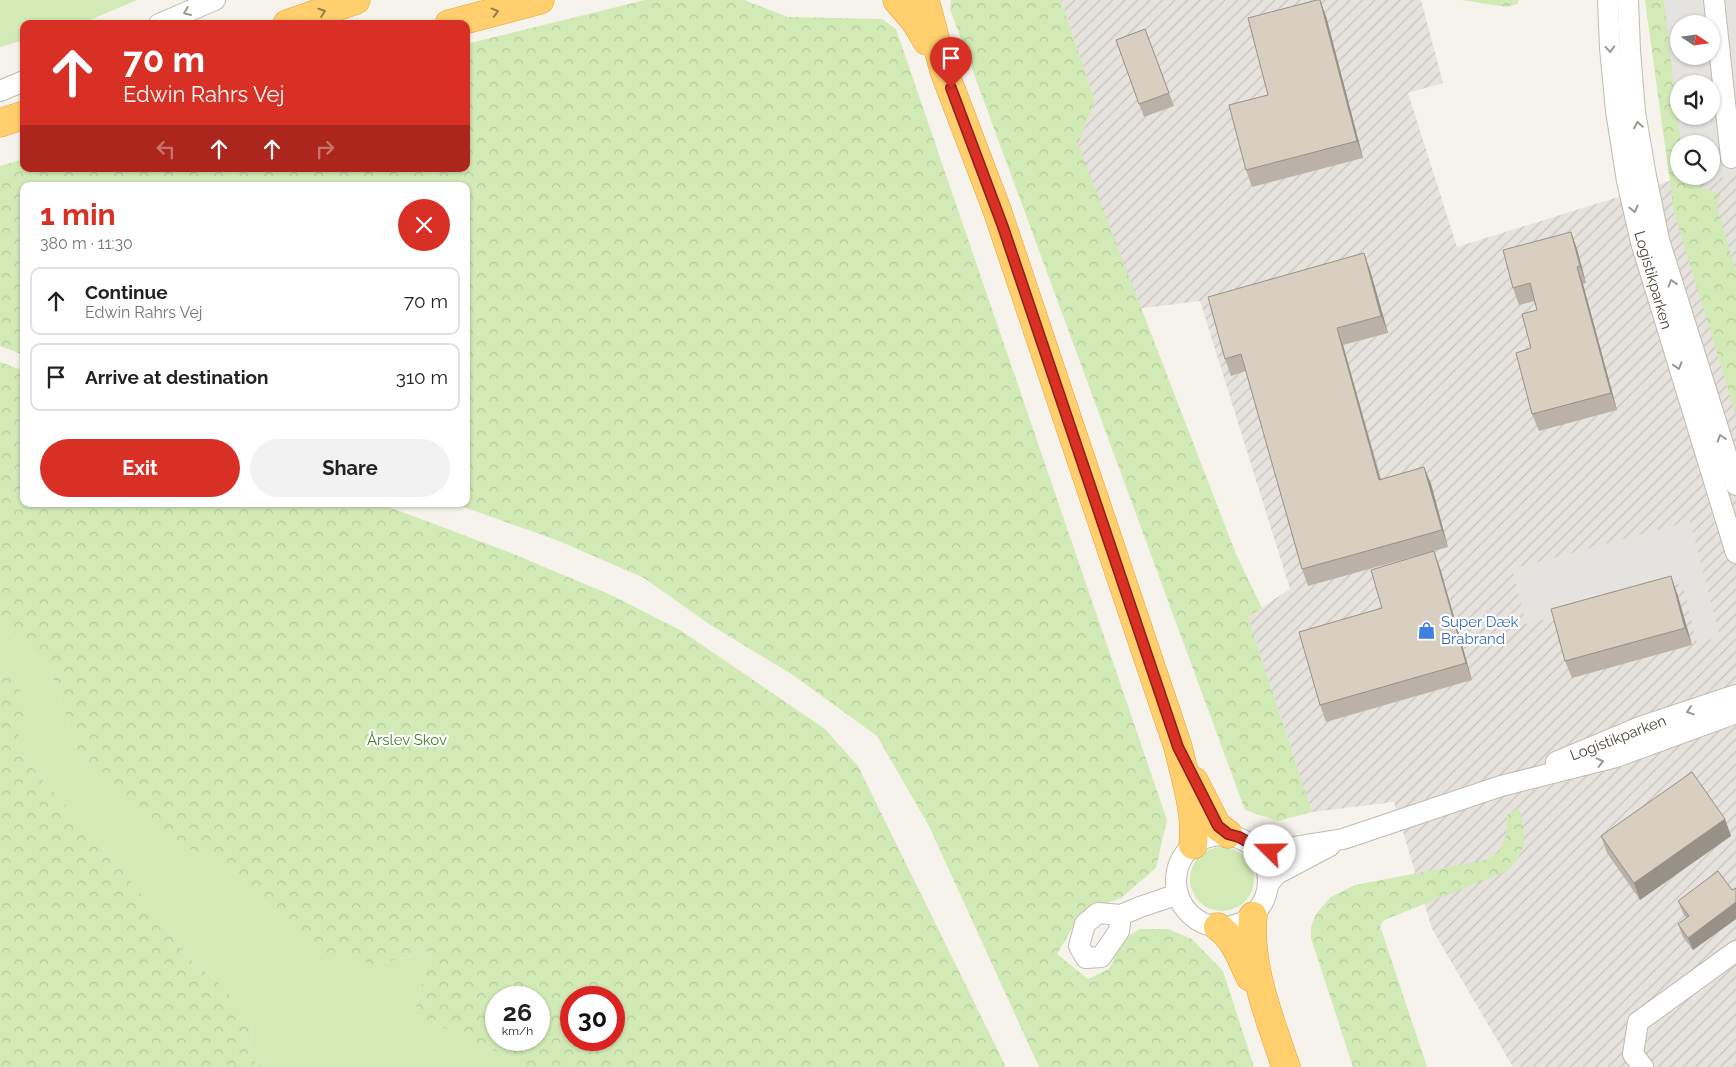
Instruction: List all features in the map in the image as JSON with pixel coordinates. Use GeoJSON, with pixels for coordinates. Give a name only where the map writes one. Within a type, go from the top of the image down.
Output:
{"type":"FeatureCollection","features":[{"type":"Feature","properties":{"kind":"highway"},"geometry":{"type":"LineString","coordinates":[[298,20],[356,0]]}},
{"type":"Feature","properties":{"kind":"highway"},"geometry":{"type":"LineString","coordinates":[[464,20],[540,0]]}},
{"type":"Feature","properties":{"kind":"highway"},"geometry":{"type":"LineString","coordinates":[[897,0],[915,21],[944,70]]}},
{"type":"Feature","properties":{"kind":"highway"},"geometry":{"type":"LineString","coordinates":[[925,0],[944,70],[1003,227],[1178,747],[1193,823],[1193,845]]}},
{"type":"Feature","properties":{"kind":"highway"},"geometry":{"type":"LineString","coordinates":[[0,123],[20,116]]}},
{"type":"Feature","properties":{"kind":"highway"},"geometry":{"type":"LineString","coordinates":[[0,141],[20,135]]}},
{"type":"Feature","properties":{"kind":"highway"},"geometry":{"type":"LineString","coordinates":[[1178,747],[1218,826],[1228,834]]}},
{"type":"Feature","properties":{"kind":"highway"},"geometry":{"type":"LineString","coordinates":[[1253,916],[1255,961],[1265,1004],[1286,1067]]}},
{"type":"Feature","properties":{"kind":"highway"},"geometry":{"type":"LineString","coordinates":[[1218,927],[1227,932],[1237,948],[1265,1004]]}},
{"type":"Feature","properties":{"kind":"street"},"geometry":{"type":"LineString","coordinates":[[168,20],[216,0]]}},
{"type":"Feature","properties":{"kind":"street","name":"Logistikparken"},"geometry":{"type":"LineString","coordinates":[[1608,0],[1616,111],[1627,181],[1635,216],[1658,301],[1736,553]]}},
{"type":"Feature","properties":{"kind":"street","name":"Logistikparken"},"geometry":{"type":"LineString","coordinates":[[1628,0],[1630,50],[1636,112],[1659,240],[1736,485]]}},
{"type":"Feature","properties":{"kind":"street"},"geometry":{"type":"LineString","coordinates":[[1714,0],[1731,158]]}},
{"type":"Feature","properties":{"kind":"street"},"geometry":{"type":"LineString","coordinates":[[0,91],[20,83]]}},
{"type":"Feature","properties":{"kind":"street","name":"Logistikparken"},"geometry":{"type":"LineString","coordinates":[[1501,786],[1640,727],[1736,695]]}},
{"type":"Feature","properties":{"kind":"street","name":"Logistikparken"},"geometry":{"type":"LineString","coordinates":[[1257,850],[1270,851],[1343,839],[1501,786],[1616,757],[1736,713]]}},
{"type":"Feature","properties":{"kind":"street"},"geometry":{"type":"LineString","coordinates":[[1228,834],[1239,837],[1257,850],[1264,860],[1268,871],[1269,883],[1264,901],[1253,916],[1237,925],[1218,927],[1203,923],[1190,914],[1181,902],[1178,894],[1176,876],[1186,851],[1193,845],[1209,836],[1228,834]]}},
{"type":"Feature","properties":{"kind":"street","name":"Logistikparken"},"geometry":{"type":"LineString","coordinates":[[1269,883],[1277,874],[1343,839]]}},
{"type":"Feature","properties":{"kind":"street"},"geometry":{"type":"LineString","coordinates":[[1121,915],[1178,894]]}},
{"type":"Feature","properties":{"kind":"street"},"geometry":{"type":"LineString","coordinates":[[1643,1067],[1633,1054],[1638,1022],[1736,951]]}},
{"type":"Feature","properties":{"kind":"shaded area"},"geometry":{"type":"Polygon","coordinates":[[[1061,0],[1421,0],[1443,83],[1408,93],[1457,247],[1670,181],[1670,185],[1720,185],[1720,135],[1678,135],[1676,125],[1720,125],[1720,75],[1670,75],[1670,85],[1657,0],[1736,0],[1736,1067],[1513,1067],[1432,929],[1394,802],[1312,812],[1248,617],[1290,589],[1200,301],[1136,309],[1078,144],[1095,101],[1061,0]]]}},
{"type":"Feature","properties":{"kind":"shaded area"},"geometry":{"type":"Polygon","coordinates":[[[1664,0],[1736,0],[1736,175],[1720,178],[1720,135],[1680,135],[1679,125],[1720,125],[1720,75],[1673,75],[1672,65],[1720,65],[1720,15],[1670,15],[1670,51],[1664,0]]]}},
{"type":"Feature","properties":{"kind":"shaded area"},"geometry":{"type":"Polygon","coordinates":[[[1690,521],[1720,637],[1697,643],[1682,583],[1526,624],[1512,569],[1690,521]]]}},
{"type":"Feature","properties":{"kind":"green space"},"geometry":{"type":"Polygon","coordinates":[[[0,0],[137,0],[90,20],[20,20],[20,41],[0,47],[0,0]]]}},
{"type":"Feature","properties":{"kind":"green space"},"geometry":{"type":"Polygon","coordinates":[[[645,0],[744,0],[788,17],[882,19],[896,29],[1167,820],[1156,868],[1121,898],[1082,912],[1057,954],[1088,979],[1109,969],[1124,938],[1140,929],[1168,929],[1192,939],[1223,971],[1254,1067],[1039,1067],[929,826],[877,736],[793,675],[709,624],[644,578],[559,541],[463,507],[470,507],[470,182],[20,182],[20,354],[0,346],[0,166],[20,160],[20,172],[470,172],[470,43],[645,0]]]}},
{"type":"Feature","properties":{"kind":"green space"},"geometry":{"type":"Polygon","coordinates":[[[951,0],[1061,0],[1095,101],[1078,144],[1236,554],[1262,608],[1248,617],[1312,812],[1278,821],[1245,810],[950,9],[951,0]]]}},
{"type":"Feature","properties":{"kind":"green space"},"geometry":{"type":"Polygon","coordinates":[[[1462,0],[1519,0],[1517,4],[1506,7],[1462,0]]]}},
{"type":"Feature","properties":{"kind":"green space"},"geometry":{"type":"Polygon","coordinates":[[[1645,0],[1664,0],[1670,65],[1672,65],[1673,75],[1670,75],[1670,125],[1679,125],[1680,135],[1670,135],[1670,183],[1645,0]]]}},
{"type":"Feature","properties":{"kind":"green space"},"geometry":{"type":"Polygon","coordinates":[[[1670,185],[1694,185],[1720,194],[1717,208],[1736,272],[1736,415],[1674,212],[1670,185]]]}},
{"type":"Feature","properties":{"kind":"green space","name":"Årslev Skov"},"geometry":{"type":"Polygon","coordinates":[[[0,362],[20,370],[20,507],[389,507],[511,553],[611,595],[680,630],[825,729],[858,766],[1006,1067],[525,1067],[524,1064],[495,1051],[550,1051],[550,986],[485,986],[485,1046],[414,1014],[430,951],[376,965],[324,952],[299,936],[243,878],[157,831],[109,792],[78,751],[50,669],[0,625],[0,362]]]}},
{"type":"Feature","properties":{"kind":"green space"},"geometry":{"type":"Polygon","coordinates":[[[0,625],[50,669],[78,751],[109,792],[157,831],[243,878],[299,936],[376,965],[430,951],[414,1014],[485,1046],[485,1051],[496,1051],[525,1064],[525,1067],[267,1067],[247,1058],[253,1027],[224,987],[189,958],[126,874],[15,748],[27,705],[14,677],[0,668],[0,625]]]}},
{"type":"Feature","properties":{"kind":"green space"},"geometry":{"type":"Polygon","coordinates":[[[0,668],[14,677],[27,705],[15,748],[126,874],[189,958],[224,987],[253,1027],[247,1058],[267,1067],[0,1067],[0,668]]]}},
{"type":"Feature","properties":{"kind":"green space"},"geometry":{"type":"Polygon","coordinates":[[[1515,810],[1520,811],[1524,837],[1521,852],[1512,866],[1505,872],[1384,920],[1380,926],[1427,1067],[1353,1067],[1311,938],[1311,927],[1316,914],[1331,897],[1355,885],[1485,860],[1499,852],[1506,835],[1507,815],[1515,810]]]}},
{"type":"Feature","properties":{"kind":"green space"},"geometry":{"type":"Polygon","coordinates":[[[1216,847],[1228,847],[1245,856],[1252,867],[1254,879],[1252,891],[1245,902],[1228,911],[1216,911],[1204,906],[1195,897],[1190,885],[1190,873],[1195,861],[1204,852],[1216,847]]]}},
{"type":"Feature","properties":{"kind":"building"},"geometry":{"type":"Polygon","coordinates":[[[1320,0],[1357,141],[1246,170],[1229,105],[1268,95],[1248,18],[1320,0]]]}},
{"type":"Feature","properties":{"kind":"building"},"geometry":{"type":"Polygon","coordinates":[[[1145,29],[1169,93],[1139,104],[1116,40],[1145,29]]]}},
{"type":"Feature","properties":{"kind":"building"},"geometry":{"type":"Polygon","coordinates":[[[1571,232],[1580,266],[1577,267],[1611,393],[1532,414],[1516,353],[1531,348],[1522,314],[1537,310],[1530,283],[1513,288],[1503,250],[1571,232]]]}},
{"type":"Feature","properties":{"kind":"building"},"geometry":{"type":"Polygon","coordinates":[[[1364,253],[1381,316],[1337,328],[1379,480],[1424,467],[1442,530],[1302,569],[1241,354],[1225,359],[1208,297],[1364,253]]]}},
{"type":"Feature","properties":{"kind":"building"},"geometry":{"type":"Polygon","coordinates":[[[1434,551],[1466,663],[1320,705],[1299,632],[1382,608],[1371,570],[1434,551]]]}},
{"type":"Feature","properties":{"kind":"building"},"geometry":{"type":"Polygon","coordinates":[[[1671,576],[1685,628],[1565,661],[1551,609],[1671,576]]]}},
{"type":"Feature","properties":{"kind":"building"},"geometry":{"type":"Polygon","coordinates":[[[1692,772],[1725,819],[1634,883],[1601,836],[1692,772]]]}},
{"type":"Feature","properties":{"kind":"building"},"geometry":{"type":"Polygon","coordinates":[[[1718,871],[1732,890],[1736,888],[1736,902],[1688,938],[1678,924],[1689,916],[1678,901],[1718,871]]]}},
{"type":"Feature","properties":{"kind":"place","name":"Super Dæk Brabrand"},"geometry":{"type":"Point","coordinates":[1427,631]}},
{"type":"Feature","properties":{"kind":"route"},"geometry":{"type":"LineString","coordinates":[[951,88],[1003,227],[1178,747],[1200,795],[1218,826],[1228,834],[1248,842],[1257,850],[1270,851]]}}]}
